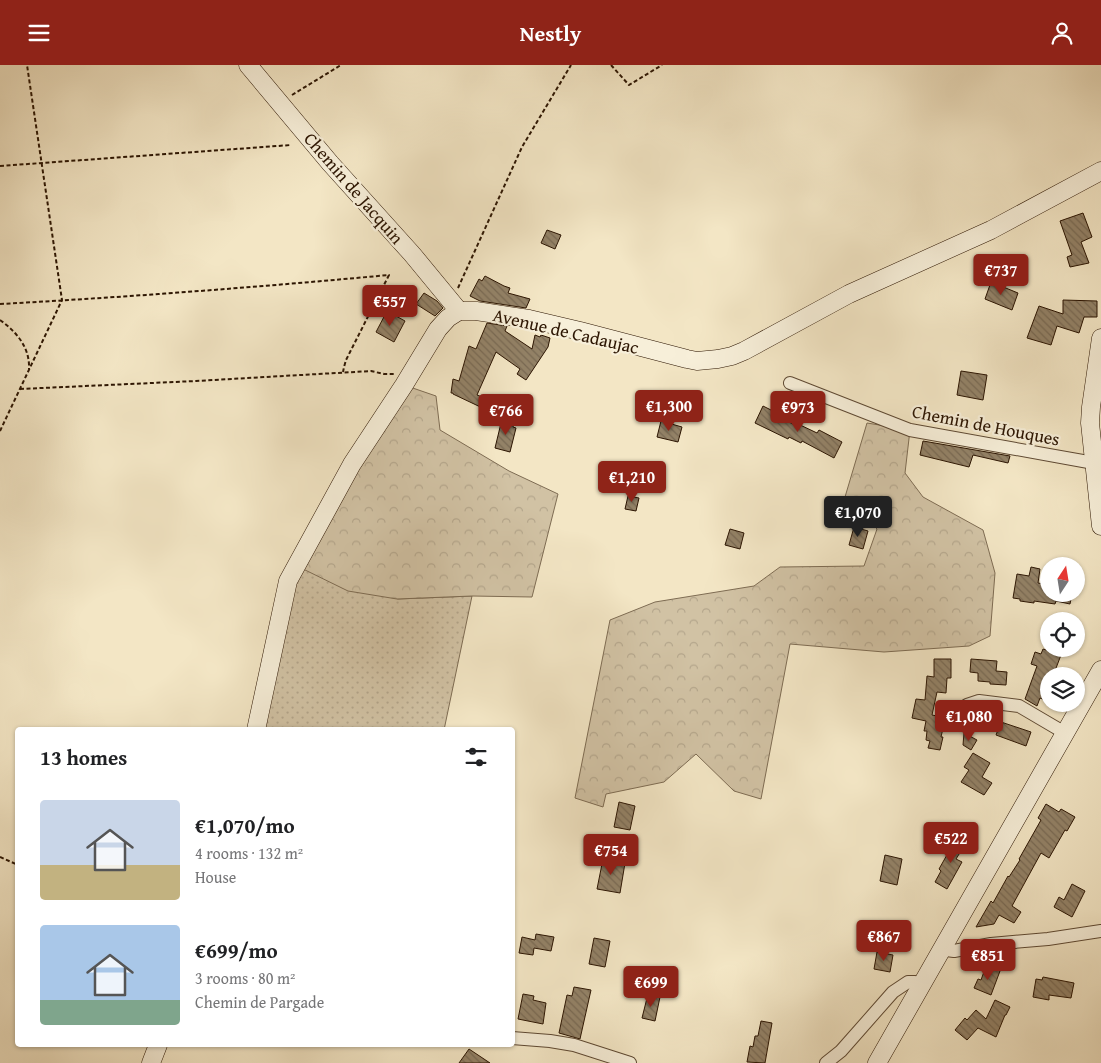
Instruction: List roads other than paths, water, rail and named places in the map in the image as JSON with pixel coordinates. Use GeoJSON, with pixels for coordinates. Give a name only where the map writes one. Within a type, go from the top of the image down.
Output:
{"type":"FeatureCollection","features":[{"type":"Feature","properties":{"kind":"street","name":"Chemin de Jacquin"},"geometry":{"type":"LineString","coordinates":[[248,65],[330,163],[412,254],[457,309]]}},
{"type":"Feature","properties":{"kind":"street","name":"Avenue de Cadaujac"},"geometry":{"type":"LineString","coordinates":[[457,309],[528,319],[687,359],[707,361],[732,356],[850,294],[992,230],[1101,171]]}},
{"type":"Feature","properties":{"kind":"street"},"geometry":{"type":"LineString","coordinates":[[257,727],[288,581],[352,464],[438,329],[457,309]]}},
{"type":"Feature","properties":{"kind":"street"},"geometry":{"type":"LineString","coordinates":[[1101,338],[1090,423],[1101,526]]}},
{"type":"Feature","properties":{"kind":"street","name":"Chemin de Houques"},"geometry":{"type":"LineString","coordinates":[[790,383],[910,430],[1094,463]]}},
{"type":"Feature","properties":{"kind":"street"},"geometry":{"type":"LineString","coordinates":[[877,1063],[1101,670]]}},
{"type":"Feature","properties":{"kind":"street"},"geometry":{"type":"LineString","coordinates":[[966,705],[979,701],[1019,706],[1065,733]]}},
{"type":"Feature","properties":{"kind":"street"},"geometry":{"type":"LineString","coordinates":[[942,947],[946,950],[954,951],[991,944],[1048,939],[1101,931]]}},
{"type":"Feature","properties":{"kind":"street"},"geometry":{"type":"LineString","coordinates":[[826,1063],[840,1051],[893,992],[908,982],[922,985]]}},
{"type":"Feature","properties":{"kind":"street"},"geometry":{"type":"LineString","coordinates":[[515,1038],[574,1045],[630,1063]]}},
{"type":"Feature","properties":{"kind":"street"},"geometry":{"type":"LineString","coordinates":[[151,1063],[157,1047]]}}]}
